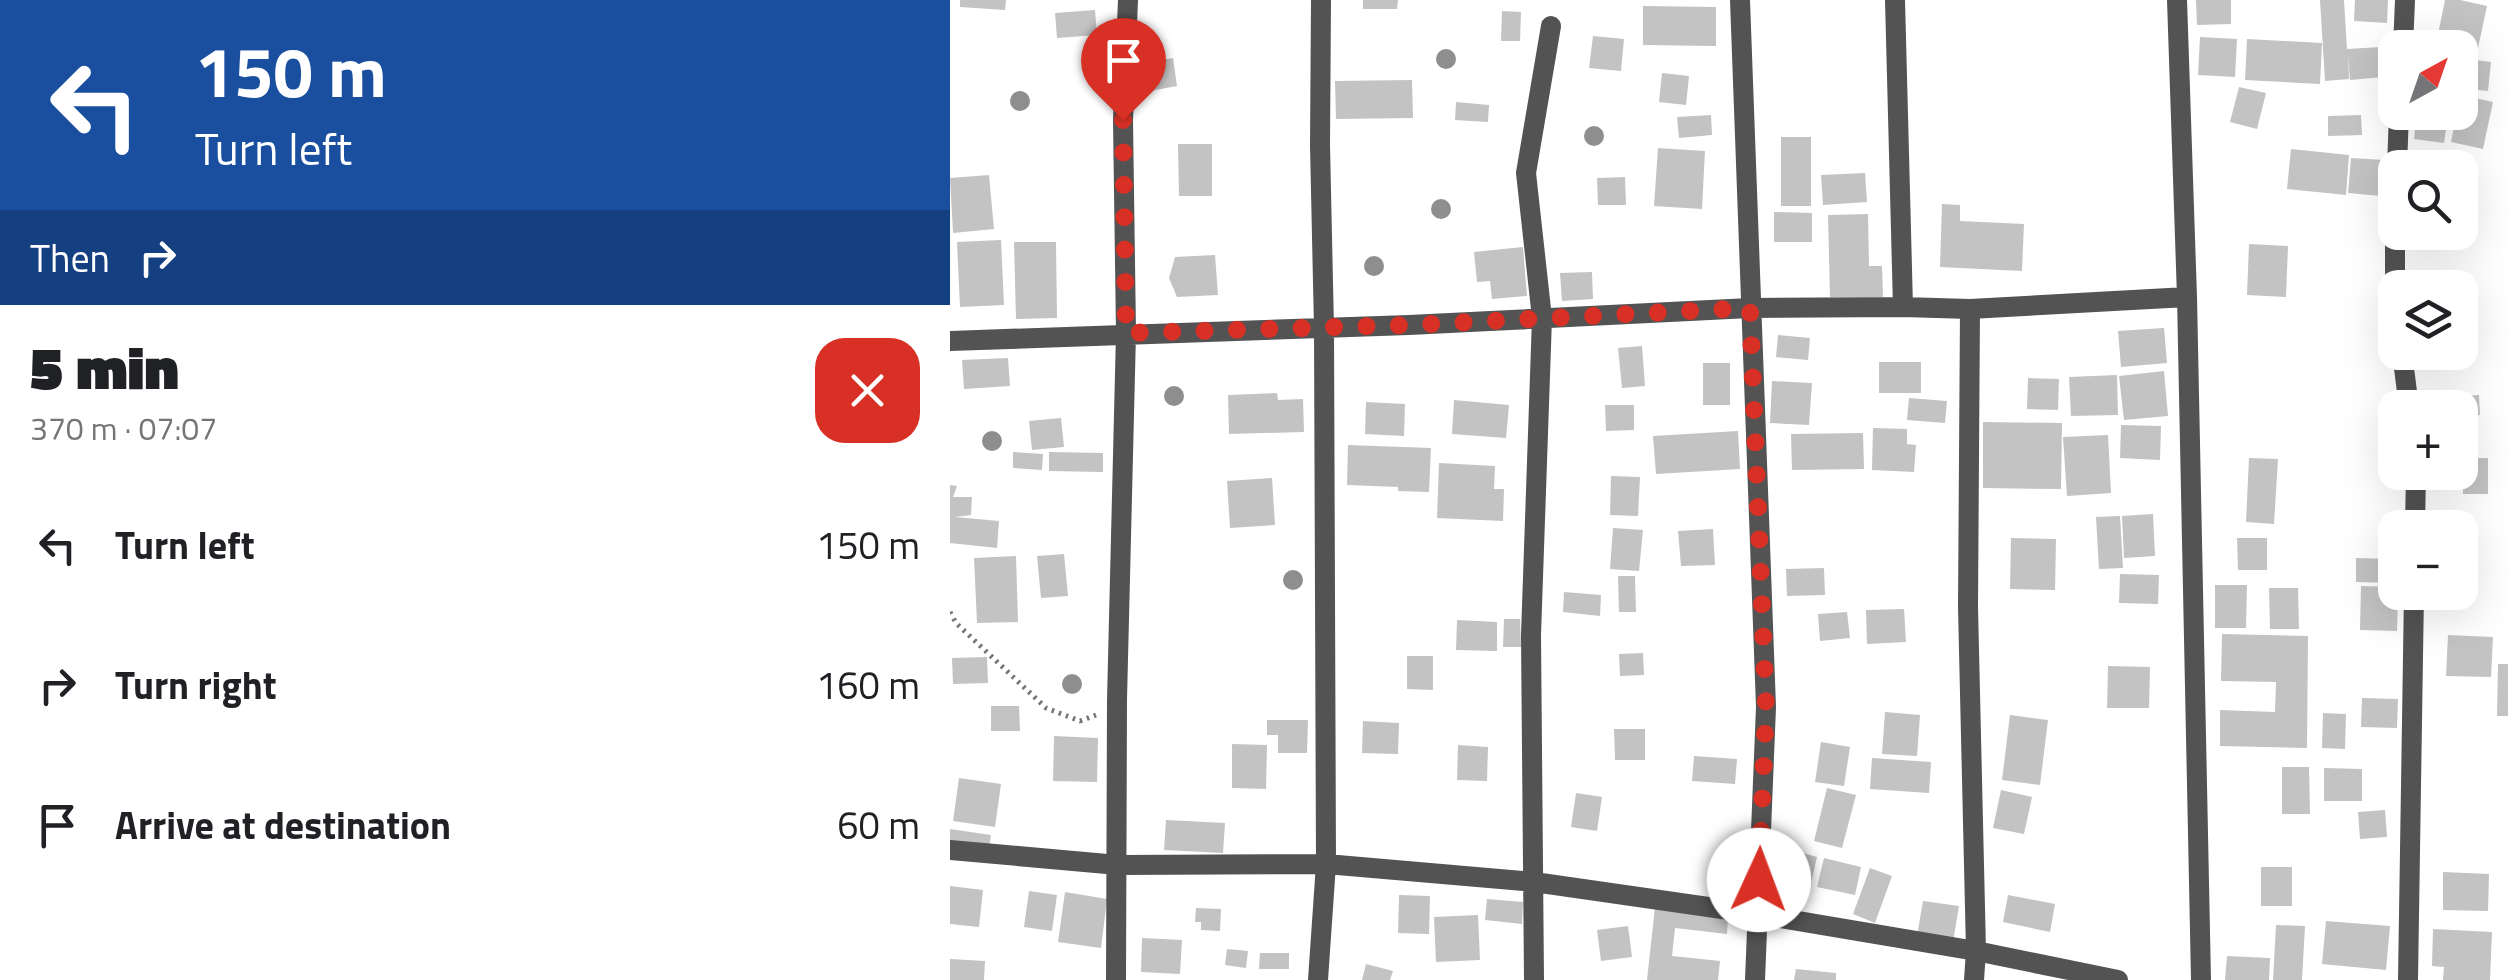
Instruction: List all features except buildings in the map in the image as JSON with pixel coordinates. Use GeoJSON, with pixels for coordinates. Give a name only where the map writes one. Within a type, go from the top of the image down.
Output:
{"type":"FeatureCollection","features":[{"type":"Feature","properties":{"kind":"street"},"geometry":{"type":"LineString","coordinates":[[1116,980],[1126,333],[1123,120],[1128,0]]}},
{"type":"Feature","properties":{"kind":"street"},"geometry":{"type":"LineString","coordinates":[[1318,980],[1326,864],[1321,0]]}},
{"type":"Feature","properties":{"kind":"street"},"geometry":{"type":"LineString","coordinates":[[1740,0],[1766,707],[1755,980]]}},
{"type":"Feature","properties":{"kind":"street"},"geometry":{"type":"LineString","coordinates":[[1895,0],[1903,307]]}},
{"type":"Feature","properties":{"kind":"street"},"geometry":{"type":"LineString","coordinates":[[2177,0],[2187,297],[2200,980]]}},
{"type":"Feature","properties":{"kind":"street"},"geometry":{"type":"LineString","coordinates":[[2403,30],[2405,0]]}},
{"type":"Feature","properties":{"kind":"street"},"geometry":{"type":"LineString","coordinates":[[1534,980],[1531,635],[1542,318],[1526,173],[1551,26]]}},
{"type":"Feature","properties":{"kind":"street"},"geometry":{"type":"LineString","coordinates":[[950,341],[1750,308],[1970,309],[2187,297]]}},
{"type":"Feature","properties":{"kind":"street"},"geometry":{"type":"LineString","coordinates":[[1970,309],[1968,606],[1974,980]]}},
{"type":"Feature","properties":{"kind":"street"},"geometry":{"type":"LineString","coordinates":[[2408,980],[2414,610]]}},
{"type":"Feature","properties":{"kind":"street"},"geometry":{"type":"LineString","coordinates":[[950,850],[1118,864],[1326,864],[1534,882],[1758,914],[2118,980]]}},
{"type":"Feature","properties":{"kind":"path"},"geometry":{"type":"LineString","coordinates":[[950,612],[956,623],[1046,708],[1080,720],[1118,706]]}},
{"type":"Feature","properties":{"kind":"route"},"geometry":{"type":"LineString","coordinates":[[1123,120],[1126,333],[1409,325],[1750,308],[1766,707],[1759,880]]}}]}
